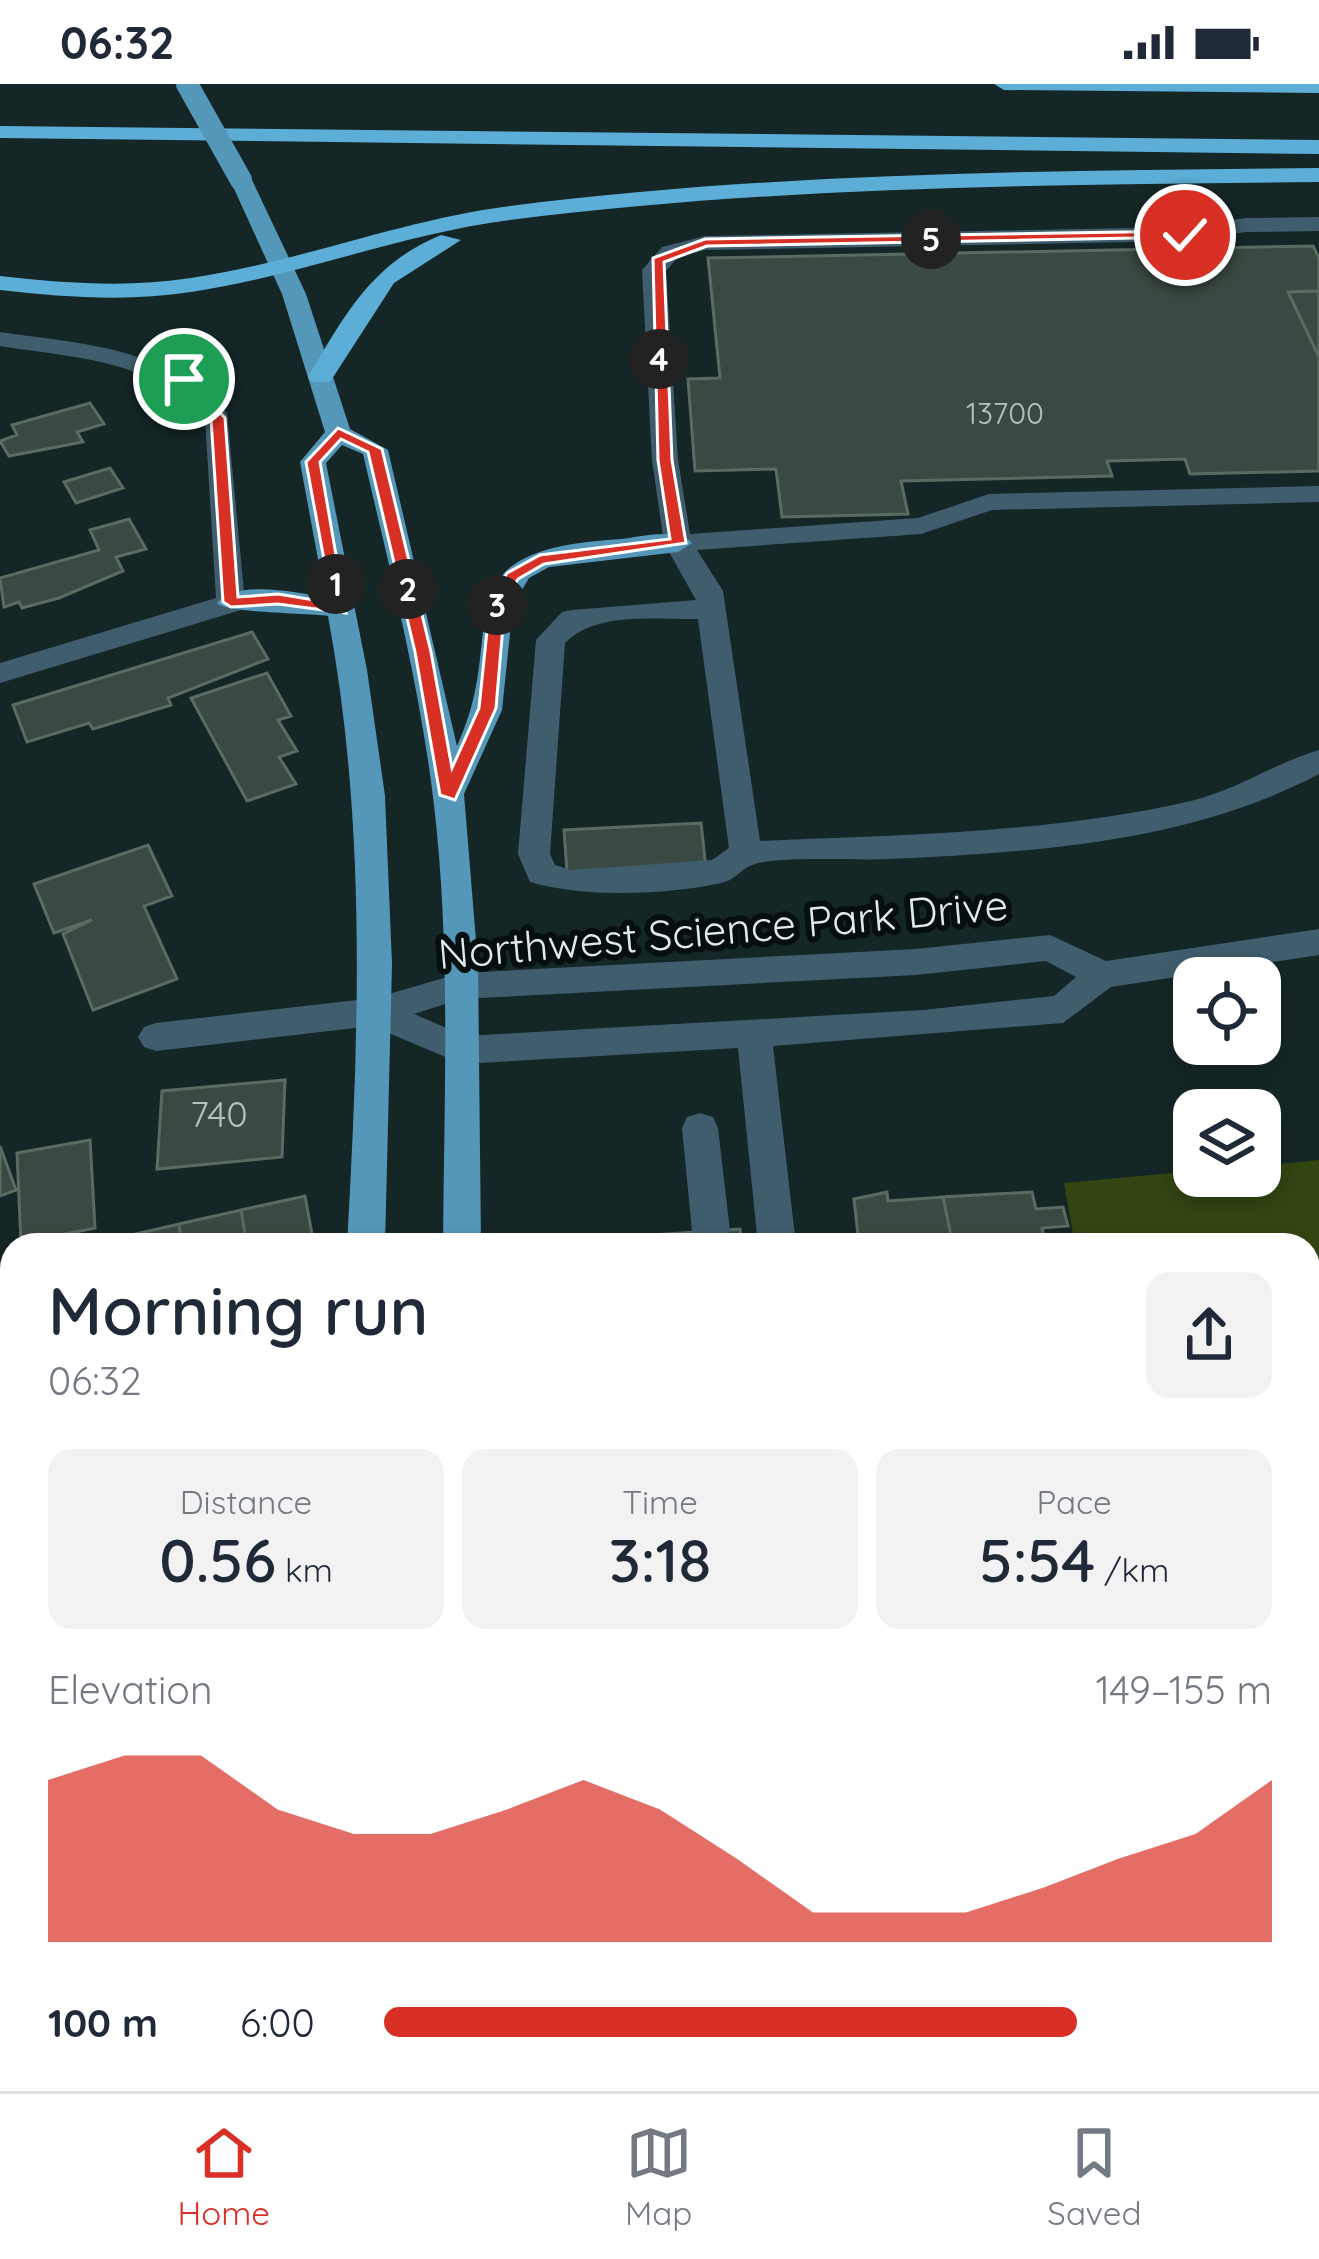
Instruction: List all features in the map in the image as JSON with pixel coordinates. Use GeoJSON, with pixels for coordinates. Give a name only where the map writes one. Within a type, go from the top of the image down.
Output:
{"type":"FeatureCollection","features":[{"type":"Feature","properties":{"kind":"highway"},"geometry":{"type":"LineString","coordinates":[[1004,84],[1319,87]]}},
{"type":"Feature","properties":{"kind":"highway"},"geometry":{"type":"LineString","coordinates":[[0,133],[1319,147]]}},
{"type":"Feature","properties":{"kind":"highway"},"geometry":{"type":"LineString","coordinates":[[0,284],[146,288],[214,282],[510,213],[814,184],[1319,175]]}},
{"type":"Feature","properties":{"kind":"highway"},"geometry":{"type":"LineString","coordinates":[[321,376],[374,285],[392,267],[441,243],[560,210]]}},
{"type":"Feature","properties":{"kind":"main road"},"geometry":{"type":"LineString","coordinates":[[187,84],[241,180],[280,263],[338,433]]}},
{"type":"Feature","properties":{"kind":"main road"},"geometry":{"type":"LineString","coordinates":[[338,433],[313,462],[368,790],[375,1012],[366,1233]]}},
{"type":"Feature","properties":{"kind":"main road"},"geometry":{"type":"LineString","coordinates":[[338,433],[375,449],[423,652],[448,795],[461,986],[462,1233]]}},
{"type":"Feature","properties":{"kind":"main road"},"geometry":{"type":"LineString","coordinates":[[448,795],[488,708],[498,602],[513,576],[552,557],[678,543]]}},
{"type":"Feature","properties":{"kind":"main road"},"geometry":{"type":"LineString","coordinates":[[231,602],[278,599],[341,610]]}},
{"type":"Feature","properties":{"kind":"street"},"geometry":{"type":"LineString","coordinates":[[746,853],[709,591],[678,543],[665,460],[654,270],[670,252],[705,243],[1185,235],[1246,225],[1319,224]]}},
{"type":"Feature","properties":{"kind":"street"},"geometry":{"type":"LineString","coordinates":[[0,339],[134,363],[184,379],[203,396],[218,418],[231,602],[0,673]]}},
{"type":"Feature","properties":{"kind":"street"},"geometry":{"type":"LineString","coordinates":[[678,543],[920,526],[989,502],[1319,494]]}},
{"type":"Feature","properties":{"kind":"street"},"geometry":{"type":"LineString","coordinates":[[712,609],[603,613],[572,620],[551,640],[534,854],[542,873],[572,882],[719,872],[746,853],[989,840],[1219,808],[1286,783],[1319,760]]}},
{"type":"Feature","properties":{"kind":"street","name":"Northwest Science Park Drive"},"geometry":{"type":"LineString","coordinates":[[375,1012],[462,1050],[754,1034],[1063,1009],[1102,974],[1319,942]]}},
{"type":"Feature","properties":{"kind":"street","name":"Northwest Science Park Drive"},"geometry":{"type":"LineString","coordinates":[[375,1012],[461,986],[916,962],[1050,948],[1102,974]]}},
{"type":"Feature","properties":{"kind":"street"},"geometry":{"type":"LineString","coordinates":[[156,1037],[375,1012]]}},
{"type":"Feature","properties":{"kind":"street"},"geometry":{"type":"LineString","coordinates":[[754,1034],[776,1233]]}},
{"type":"Feature","properties":{"kind":"street"},"geometry":{"type":"LineString","coordinates":[[700,1128],[711,1231]]}},
{"type":"Feature","properties":{"kind":"green space"},"geometry":{"type":"Polygon","coordinates":[[[1319,1160],[1319,1233],[1073,1233],[1064,1183],[1173,1173],[1173,1197],[1281,1197],[1281,1164],[1319,1160]]]}},
{"type":"Feature","properties":{"kind":"building"},"geometry":{"type":"Polygon","coordinates":[[[1313,246],[1319,258],[1319,291],[1288,292],[1319,357],[1319,471],[1190,474],[1185,459],[1107,461],[1112,476],[901,481],[908,514],[782,517],[776,469],[695,471],[688,379],[720,378],[708,258],[1313,246]]]}},
{"type":"Feature","properties":{"kind":"building"},"geometry":{"type":"Polygon","coordinates":[[[1319,291],[1319,357],[1288,292],[1319,291]]]}},
{"type":"Feature","properties":{"kind":"building"},"geometry":{"type":"Polygon","coordinates":[[[90,403],[104,424],[77,432],[83,442],[9,456],[0,441],[17,435],[12,425],[90,403]]]}},
{"type":"Feature","properties":{"kind":"building"},"geometry":{"type":"Polygon","coordinates":[[[110,468],[123,488],[76,503],[64,482],[110,468]]]}},
{"type":"Feature","properties":{"kind":"building"},"geometry":{"type":"Polygon","coordinates":[[[129,519],[146,549],[116,557],[123,571],[59,598],[22,608],[19,602],[4,607],[0,578],[99,550],[90,530],[129,519]]]}},
{"type":"Feature","properties":{"kind":"building"},"geometry":{"type":"Polygon","coordinates":[[[252,632],[268,659],[168,698],[171,705],[93,729],[89,723],[27,742],[13,705],[252,632]]]}},
{"type":"Feature","properties":{"kind":"building"},"geometry":{"type":"Polygon","coordinates":[[[267,673],[291,716],[278,720],[297,751],[279,757],[296,784],[247,801],[191,698],[267,673]]]}},
{"type":"Feature","properties":{"kind":"building"},"geometry":{"type":"Polygon","coordinates":[[[701,823],[706,868],[567,872],[564,830],[701,823]]]}},
{"type":"Feature","properties":{"kind":"building"},"geometry":{"type":"Polygon","coordinates":[[[148,845],[172,896],[144,906],[177,979],[93,1010],[63,934],[92,920],[54,933],[34,884],[148,845]]]}},
{"type":"Feature","properties":{"kind":"building"},"geometry":{"type":"Polygon","coordinates":[[[285,1080],[282,1157],[157,1169],[162,1091],[285,1080]]]}},
{"type":"Feature","properties":{"kind":"building"},"geometry":{"type":"Polygon","coordinates":[[[90,1140],[95,1228],[21,1233],[17,1153],[90,1140]]]}},
{"type":"Feature","properties":{"kind":"building"},"geometry":{"type":"Polygon","coordinates":[[[0,1146],[16,1190],[0,1196],[0,1146]]]}},
{"type":"Feature","properties":{"kind":"building"},"geometry":{"type":"Polygon","coordinates":[[[887,1192],[888,1201],[943,1197],[950,1233],[858,1233],[854,1199],[887,1192]]]}},
{"type":"Feature","properties":{"kind":"building"},"geometry":{"type":"Polygon","coordinates":[[[1032,1192],[1036,1209],[1063,1207],[1068,1226],[1042,1228],[1043,1233],[950,1233],[943,1197],[1032,1192]]]}},
{"type":"Feature","properties":{"kind":"building"},"geometry":{"type":"Polygon","coordinates":[[[305,1196],[312,1233],[245,1233],[241,1210],[305,1196]]]}},
{"type":"Feature","properties":{"kind":"building"},"geometry":{"type":"Polygon","coordinates":[[[241,1210],[245,1233],[180,1233],[179,1224],[241,1210]]]}},
{"type":"Feature","properties":{"kind":"building"},"geometry":{"type":"Polygon","coordinates":[[[179,1224],[180,1233],[140,1233],[179,1224]]]}},
{"type":"Feature","properties":{"kind":"building"},"geometry":{"type":"Polygon","coordinates":[[[740,1229],[740,1233],[681,1233],[740,1229]]]}},
{"type":"Feature","properties":{"kind":"route"},"geometry":{"type":"LineString","coordinates":[[184,379],[218,418],[231,602],[292,600],[341,610],[313,462],[338,433],[375,449],[423,652],[448,795],[488,708],[498,602],[513,576],[540,560],[678,543],[665,460],[654,270],[658,260],[705,243],[1185,235]]}}]}
